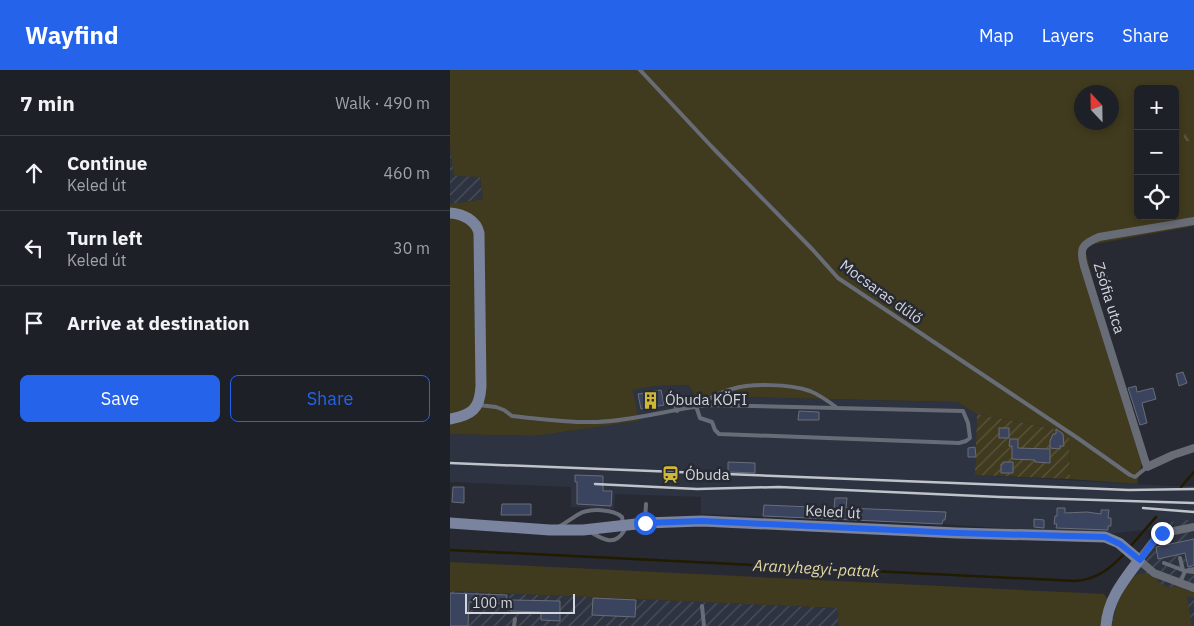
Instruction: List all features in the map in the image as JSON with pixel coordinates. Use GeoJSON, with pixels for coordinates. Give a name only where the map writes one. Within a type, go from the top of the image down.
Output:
{"type":"FeatureCollection","features":[{"type":"Feature","properties":{"kind":"street"},"geometry":{"type":"LineString","coordinates":[[450,213],[460,214],[472,220],[479,233],[481,386],[478,405],[466,414],[450,419]]}},
{"type":"Feature","properties":{"kind":"street","name":"Zsófia utca"},"geometry":{"type":"LineString","coordinates":[[1147,467],[1081,252],[1089,242],[1100,238],[1194,221]]}},
{"type":"Feature","properties":{"kind":"street"},"geometry":{"type":"LineString","coordinates":[[1147,467],[1194,448]]}},
{"type":"Feature","properties":{"kind":"street","name":"Keled út"},"geometry":{"type":"LineString","coordinates":[[450,523],[550,530],[583,530],[645,523],[702,521],[957,533],[1105,537],[1120,544],[1136,557]]}},
{"type":"Feature","properties":{"kind":"street"},"geometry":{"type":"LineString","coordinates":[[1106,626],[1108,612],[1114,597],[1136,557],[1158,534],[1194,527]]}},
{"type":"Feature","properties":{"kind":"street"},"geometry":{"type":"LineString","coordinates":[[1136,557],[1154,573],[1194,588]]}},
{"type":"Feature","properties":{"kind":"lane","name":"Mocsaras dűlő"},"geometry":{"type":"LineString","coordinates":[[640,70],[838,278],[1130,475],[1135,477],[1147,467]]}},
{"type":"Feature","properties":{"kind":"lane"},"geometry":{"type":"LineString","coordinates":[[696,406],[715,395],[733,388],[760,386],[802,389],[819,395],[838,408]]}},
{"type":"Feature","properties":{"kind":"lane"},"geometry":{"type":"LineString","coordinates":[[671,390],[677,411]]}},
{"type":"Feature","properties":{"kind":"lane"},"geometry":{"type":"LineString","coordinates":[[478,405],[496,407],[512,416],[591,422],[677,411],[696,406],[714,404],[963,411],[968,423],[970,438],[959,443],[719,434],[712,422],[700,418],[696,406]]}},
{"type":"Feature","properties":{"kind":"lane"},"geometry":{"type":"LineString","coordinates":[[645,523],[646,504]]}},
{"type":"Feature","properties":{"kind":"lane"},"geometry":{"type":"LineString","coordinates":[[550,530],[587,511],[616,513],[622,517],[624,525]]}},
{"type":"Feature","properties":{"kind":"lane"},"geometry":{"type":"LineString","coordinates":[[1180,558],[1184,570],[1180,584]]}},
{"type":"Feature","properties":{"kind":"lane"},"geometry":{"type":"LineString","coordinates":[[1164,563],[1184,570],[1194,571]]}},
{"type":"Feature","properties":{"kind":"lane"},"geometry":{"type":"LineString","coordinates":[[702,606],[704,626]]}},
{"type":"Feature","properties":{"kind":"lane"},"geometry":{"type":"LineString","coordinates":[[514,626],[515,619]]}},
{"type":"Feature","properties":{"kind":"shaded area"},"geometry":{"type":"Polygon","coordinates":[[[450,148],[480,177],[483,199],[450,204],[450,148]]]}},
{"type":"Feature","properties":{"kind":"shaded area"},"geometry":{"type":"Polygon","coordinates":[[[689,385],[695,396],[957,402],[977,414],[975,475],[1194,486],[1194,519],[1163,523],[1159,528],[1108,534],[1056,532],[942,524],[701,514],[701,497],[615,494],[614,509],[571,507],[571,487],[450,482],[450,434],[535,436],[638,421],[633,389],[689,385]]]}},
{"type":"Feature","properties":{"kind":"shaded area"},"geometry":{"type":"Polygon","coordinates":[[[1194,519],[1194,626],[1101,626],[1109,601],[1162,523],[1194,519]]]}},
{"type":"Feature","properties":{"kind":"shaded area"},"geometry":{"type":"Polygon","coordinates":[[[450,591],[837,608],[839,626],[450,626],[450,591]]]}},
{"type":"Feature","properties":{"kind":"green space"},"geometry":{"type":"Polygon","coordinates":[[[450,70],[1194,70],[1194,226],[1084,246],[1143,458],[1137,484],[1070,479],[1069,437],[1055,429],[977,414],[957,402],[695,396],[689,385],[655,386],[633,390],[639,421],[535,436],[450,434],[450,204],[483,199],[480,177],[454,176],[450,148],[450,70]]]}},
{"type":"Feature","properties":{"kind":"green space"},"geometry":{"type":"Polygon","coordinates":[[[1191,122],[1194,122],[1194,146],[1189,145],[1182,134],[1191,122]]]}},
{"type":"Feature","properties":{"kind":"green space"},"geometry":{"type":"Polygon","coordinates":[[[977,414],[1055,429],[1069,437],[1070,479],[975,475],[977,414]]]}},
{"type":"Feature","properties":{"kind":"green space"},"geometry":{"type":"Polygon","coordinates":[[[450,562],[1104,594],[1109,601],[1101,626],[839,626],[837,608],[450,591],[450,562]]]}},
{"type":"Feature","properties":{"kind":"green space"},"geometry":{"type":"Polygon","coordinates":[[[1141,573],[1157,578],[1158,582],[1168,587],[1177,586],[1194,593],[1194,598],[1187,596],[1192,626],[1112,626],[1120,595],[1128,582],[1141,573]]]}},
{"type":"Feature","properties":{"kind":"building"},"geometry":{"type":"Polygon","coordinates":[[[1104,267],[1112,292],[1103,295],[1095,270],[1104,267]]]}},
{"type":"Feature","properties":{"kind":"building"},"geometry":{"type":"Polygon","coordinates":[[[1183,372],[1187,383],[1179,386],[1176,374],[1183,372]]]}},
{"type":"Feature","properties":{"kind":"building"},"geometry":{"type":"Polygon","coordinates":[[[1136,386],[1137,392],[1153,388],[1156,399],[1142,403],[1147,423],[1140,425],[1128,388],[1136,386]]]}},
{"type":"Feature","properties":{"kind":"building","name":"Óbuda KÖFI"},"geometry":{"type":"Polygon","coordinates":[[[661,390],[664,405],[641,409],[638,394],[661,390]]]}},
{"type":"Feature","properties":{"kind":"building"},"geometry":{"type":"Polygon","coordinates":[[[799,411],[819,412],[819,420],[798,420],[799,411]]]}},
{"type":"Feature","properties":{"kind":"building"},"geometry":{"type":"Polygon","coordinates":[[[999,428],[1009,428],[1009,438],[999,438],[999,428]]]}},
{"type":"Feature","properties":{"kind":"building"},"geometry":{"type":"Polygon","coordinates":[[[1056,429],[1063,434],[1064,446],[1060,446],[1060,449],[1050,448],[1050,441],[1053,434],[1056,434],[1056,429]]]}},
{"type":"Feature","properties":{"kind":"building"},"geometry":{"type":"Polygon","coordinates":[[[1010,439],[1018,439],[1018,448],[1050,449],[1050,463],[1012,459],[1012,446],[1009,446],[1010,439]]]}},
{"type":"Feature","properties":{"kind":"building"},"geometry":{"type":"Polygon","coordinates":[[[975,447],[976,457],[968,457],[968,448],[975,447]]]}},
{"type":"Feature","properties":{"kind":"building"},"geometry":{"type":"Polygon","coordinates":[[[728,462],[755,463],[755,473],[728,472],[728,462]]]}},
{"type":"Feature","properties":{"kind":"building"},"geometry":{"type":"Polygon","coordinates":[[[1003,462],[1013,462],[1013,473],[1001,473],[1001,464],[1003,462]]]}},
{"type":"Feature","properties":{"kind":"building"},"geometry":{"type":"Polygon","coordinates":[[[575,475],[603,476],[603,491],[612,491],[611,506],[577,504],[577,482],[575,482],[575,475]]]}},
{"type":"Feature","properties":{"kind":"building"},"geometry":{"type":"Polygon","coordinates":[[[453,487],[464,487],[464,503],[452,502],[453,487]]]}},
{"type":"Feature","properties":{"kind":"building"},"geometry":{"type":"Polygon","coordinates":[[[835,498],[847,498],[846,508],[946,512],[945,520],[943,520],[942,524],[763,516],[764,505],[834,508],[835,498]]]}},
{"type":"Feature","properties":{"kind":"building"},"geometry":{"type":"Polygon","coordinates":[[[502,504],[531,504],[531,515],[501,515],[502,504]]]}},
{"type":"Feature","properties":{"kind":"building"},"geometry":{"type":"Polygon","coordinates":[[[1057,508],[1065,508],[1065,513],[1087,512],[1101,514],[1101,510],[1109,510],[1108,518],[1111,518],[1111,526],[1108,526],[1108,530],[1056,528],[1057,524],[1054,524],[1057,508]]]}},
{"type":"Feature","properties":{"kind":"building"},"geometry":{"type":"Polygon","coordinates":[[[1034,519],[1044,520],[1044,528],[1034,527],[1034,519]]]}},
{"type":"Feature","properties":{"kind":"building"},"geometry":{"type":"Polygon","coordinates":[[[1194,539],[1194,565],[1188,567],[1185,553],[1158,559],[1156,547],[1194,539]]]}},
{"type":"Feature","properties":{"kind":"building"},"geometry":{"type":"Polygon","coordinates":[[[450,593],[507,595],[506,604],[469,602],[468,626],[450,626],[450,593]]]}},
{"type":"Feature","properties":{"kind":"building"},"geometry":{"type":"Polygon","coordinates":[[[593,598],[636,600],[635,617],[592,615],[593,598]]]}},
{"type":"Feature","properties":{"kind":"building"},"geometry":{"type":"Polygon","coordinates":[[[512,600],[560,601],[560,621],[541,620],[541,612],[511,611],[512,600]]]}},
{"type":"Feature","properties":{"kind":"waterway","name":"Aranyhegyi-patak"},"geometry":{"type":"LineString","coordinates":[[1181,487],[1194,472]]}},
{"type":"Feature","properties":{"kind":"waterway","name":"Aranyhegyi-patak"},"geometry":{"type":"LineString","coordinates":[[1129,548],[1156,517]]}},
{"type":"Feature","properties":{"kind":"waterway","name":"Aranyhegyi-patak"},"geometry":{"type":"LineString","coordinates":[[450,550],[1076,581],[1091,578],[1104,572],[1126,552]]}},
{"type":"Feature","properties":{"kind":"railway"},"geometry":{"type":"LineString","coordinates":[[450,463],[1129,490],[1194,489]]}},
{"type":"Feature","properties":{"kind":"railway"},"geometry":{"type":"LineString","coordinates":[[595,484],[697,489],[779,487],[1194,503]]}},
{"type":"Feature","properties":{"kind":"railway"},"geometry":{"type":"LineString","coordinates":[[1143,508],[1194,512]]}},
{"type":"Feature","properties":{"kind":"place","name":"Óbuda KÖFI"},"geometry":{"type":"Point","coordinates":[651,400]}},
{"type":"Feature","properties":{"kind":"place","name":"Óbuda"},"geometry":{"type":"Point","coordinates":[671,475]}},
{"type":"Feature","properties":{"kind":"route"},"geometry":{"type":"LineString","coordinates":[[645,523],[702,521],[957,533],[1105,537],[1120,544],[1140,560],[1157,536],[1162,533]]}}]}
